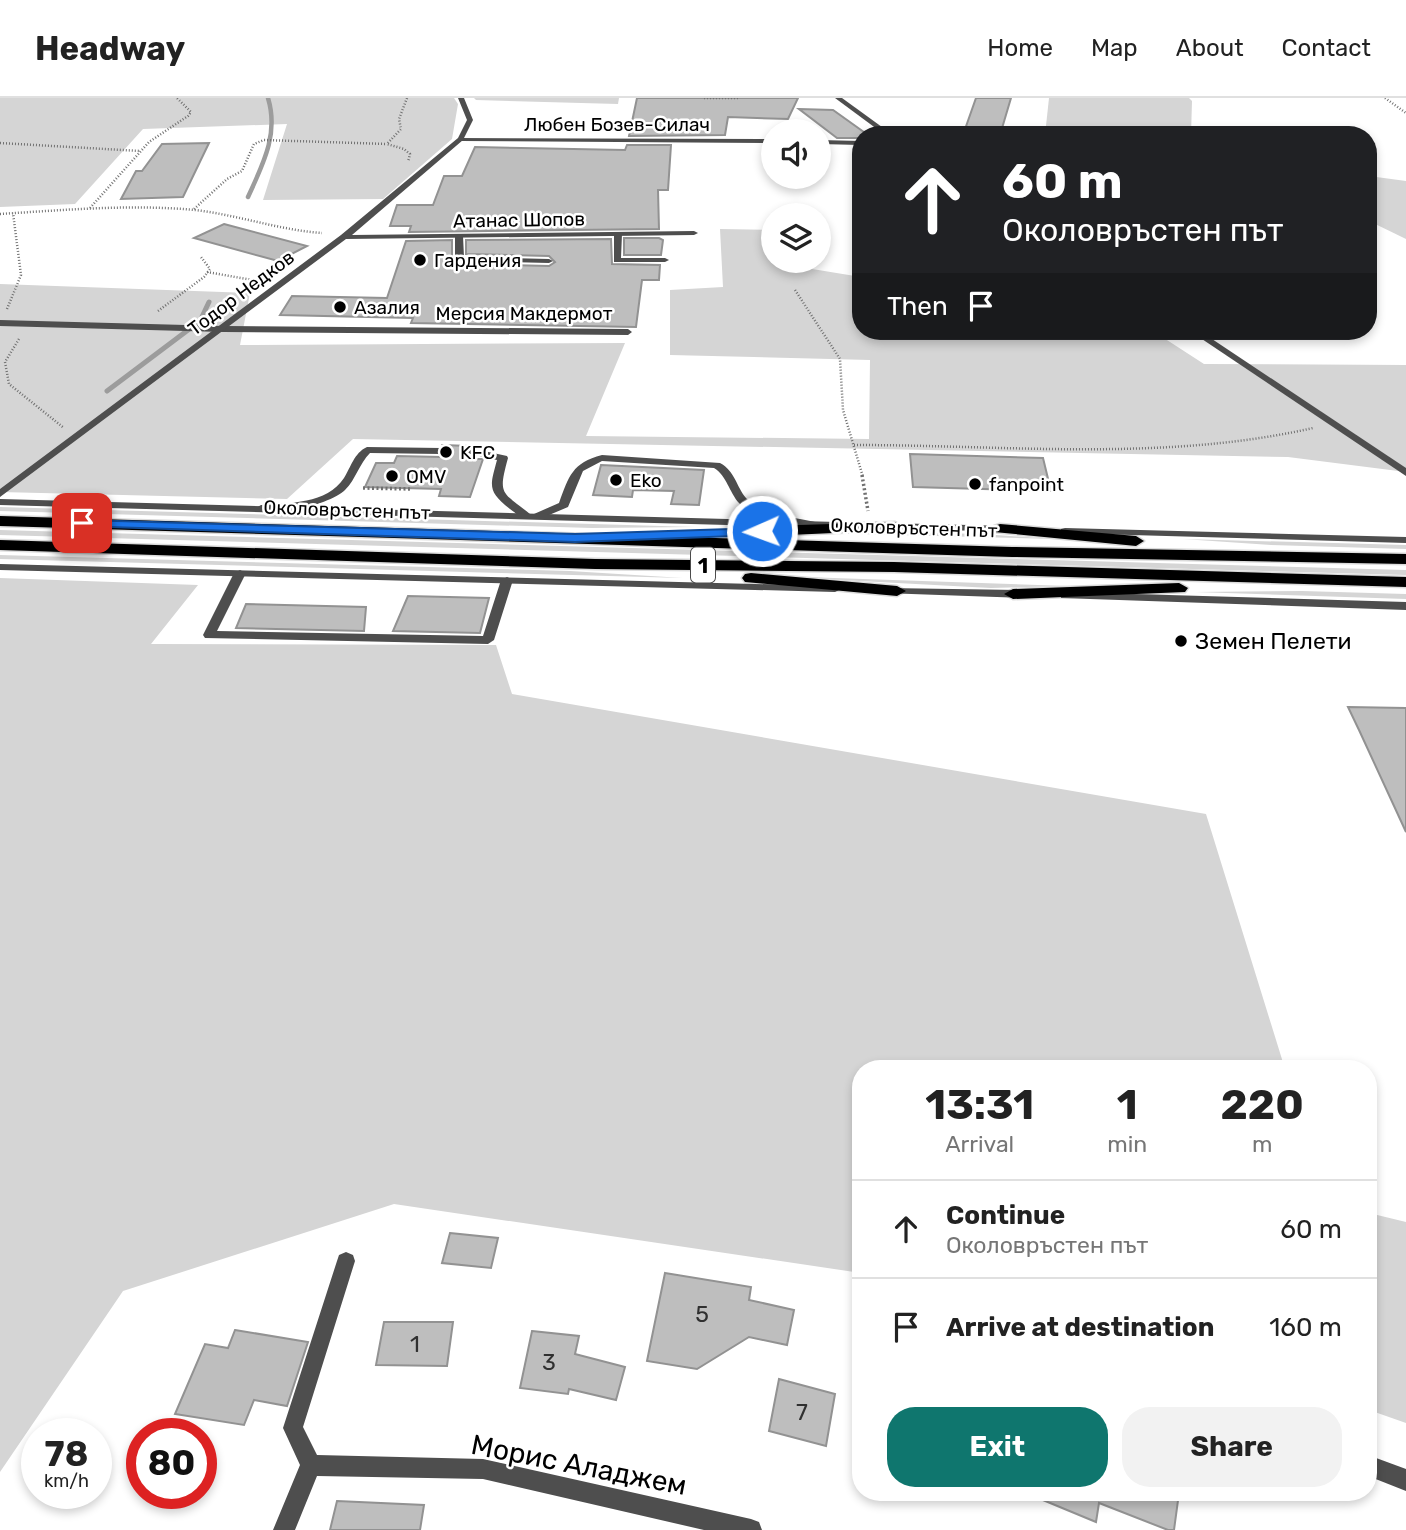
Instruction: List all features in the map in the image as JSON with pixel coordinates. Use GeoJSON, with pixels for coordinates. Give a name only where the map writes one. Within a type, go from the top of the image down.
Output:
{"type":"FeatureCollection","features":[{"type":"Feature","properties":{"kind":"highway","name":"Околовръстен път"},"geometry":{"type":"LineString","coordinates":[[0,521],[1012,552],[1406,559]]}},
{"type":"Feature","properties":{"kind":"highway"},"geometry":{"type":"LineString","coordinates":[[575,538],[895,527]]}},
{"type":"Feature","properties":{"kind":"highway"},"geometry":{"type":"LineString","coordinates":[[1000,529],[1313,556]]}},
{"type":"Feature","properties":{"kind":"highway","name":"Околовръстен път"},"geometry":{"type":"LineString","coordinates":[[0,545],[595,564],[894,567],[1406,582]]}},
{"type":"Feature","properties":{"kind":"highway"},"geometry":{"type":"LineString","coordinates":[[595,564],[897,591]]}},
{"type":"Feature","properties":{"kind":"highway"},"geometry":{"type":"LineString","coordinates":[[1013,594],[1378,581]]}},
{"type":"Feature","properties":{"kind":"street"},"geometry":{"type":"LineString","coordinates":[[461,98],[470,120],[461,139]]}},
{"type":"Feature","properties":{"kind":"street"},"geometry":{"type":"LineString","coordinates":[[838,98],[877,126]]}},
{"type":"Feature","properties":{"kind":"street","name":"Любен Бозев-Силач"},"geometry":{"type":"LineString","coordinates":[[461,139],[761,141]]}},
{"type":"Feature","properties":{"kind":"street","name":"Тодор Недков"},"geometry":{"type":"LineString","coordinates":[[0,494],[344,237],[461,139]]}},
{"type":"Feature","properties":{"kind":"street"},"geometry":{"type":"LineString","coordinates":[[831,142],[852,143]]}},
{"type":"Feature","properties":{"kind":"street","name":"Атанас Шопов"},"geometry":{"type":"LineString","coordinates":[[344,237],[694,233]]}},
{"type":"Feature","properties":{"kind":"street"},"geometry":{"type":"LineString","coordinates":[[618,234],[617,260],[665,260]]}},
{"type":"Feature","properties":{"kind":"street"},"geometry":{"type":"LineString","coordinates":[[460,236],[459,257],[462,259],[549,261]]}},
{"type":"Feature","properties":{"kind":"street","name":"Мерсия Макдермот"},"geometry":{"type":"LineString","coordinates":[[0,323],[223,329],[628,332]]}},
{"type":"Feature","properties":{"kind":"street"},"geometry":{"type":"LineString","coordinates":[[1208,340],[1406,472]]}},
{"type":"Feature","properties":{"kind":"street"},"geometry":{"type":"LineString","coordinates":[[260,508],[309,503],[337,491],[345,484],[362,453],[367,450],[441,450]]}},
{"type":"Feature","properties":{"kind":"street"},"geometry":{"type":"LineString","coordinates":[[470,451],[503,458],[496,484],[499,495],[532,516]]}},
{"type":"Feature","properties":{"kind":"street"},"geometry":{"type":"LineString","coordinates":[[532,516],[564,505],[579,467],[602,458],[716,465],[726,469],[743,502],[755,510],[811,524]]}},
{"type":"Feature","properties":{"kind":"street"},"geometry":{"type":"LineString","coordinates":[[0,502],[1406,540]]}},
{"type":"Feature","properties":{"kind":"street"},"geometry":{"type":"LineString","coordinates":[[0,566],[1406,606]]}},
{"type":"Feature","properties":{"kind":"street"},"geometry":{"type":"LineString","coordinates":[[240,573],[209,635],[488,640],[506,580]]}},
{"type":"Feature","properties":{"kind":"street"},"geometry":{"type":"LineString","coordinates":[[284,1530],[311,1465],[293,1428],[346,1261]]}},
{"type":"Feature","properties":{"kind":"street","name":"Морис Аладжем"},"geometry":{"type":"LineString","coordinates":[[311,1465],[483,1469],[751,1530]]}},
{"type":"Feature","properties":{"kind":"street"},"geometry":{"type":"LineString","coordinates":[[1377,1469],[1406,1480]]}},
{"type":"Feature","properties":{"kind":"path"},"geometry":{"type":"LineString","coordinates":[[89,209],[149,142],[191,113],[177,98]]}},
{"type":"Feature","properties":{"kind":"path"},"geometry":{"type":"LineString","coordinates":[[387,144],[401,129],[399,119],[407,98]]}},
{"type":"Feature","properties":{"kind":"path"},"geometry":{"type":"LineString","coordinates":[[704,98],[740,98]]}},
{"type":"Feature","properties":{"kind":"path"},"geometry":{"type":"LineString","coordinates":[[1385,98],[1406,113]]}},
{"type":"Feature","properties":{"kind":"path"},"geometry":{"type":"LineString","coordinates":[[193,210],[208,202],[219,185],[230,175],[242,171],[254,144],[264,140],[387,144],[404,149],[410,154],[408,162],[392,187],[388,199]]}},
{"type":"Feature","properties":{"kind":"path"},"geometry":{"type":"LineString","coordinates":[[0,143],[141,151]]}},
{"type":"Feature","properties":{"kind":"path"},"geometry":{"type":"LineString","coordinates":[[0,214],[89,209],[193,210],[240,217],[291,231],[344,237]]}},
{"type":"Feature","properties":{"kind":"path"},"geometry":{"type":"LineString","coordinates":[[0,323],[22,275],[13,214]]}},
{"type":"Feature","properties":{"kind":"path"},"geometry":{"type":"LineString","coordinates":[[137,326],[207,272],[209,269],[201,257]]}},
{"type":"Feature","properties":{"kind":"path"},"geometry":{"type":"LineString","coordinates":[[207,272],[282,284]]}},
{"type":"Feature","properties":{"kind":"path"},"geometry":{"type":"LineString","coordinates":[[795,290],[840,359],[843,410],[864,481],[870,526]]}},
{"type":"Feature","properties":{"kind":"path"},"geometry":{"type":"LineString","coordinates":[[31,324],[5,362],[9,384],[77,435]]}},
{"type":"Feature","properties":{"kind":"path"},"geometry":{"type":"LineString","coordinates":[[854,445],[968,445],[1114,451],[1269,438],[1287,432],[1337,426]]}},
{"type":"Feature","properties":{"kind":"path"},"geometry":{"type":"LineString","coordinates":[[363,488],[410,489]]}},
{"type":"Feature","properties":{"kind":"shaded area"},"geometry":{"type":"Polygon","coordinates":[[[0,98],[454,98],[458,104],[452,139],[383,199],[263,200],[287,124],[143,129],[75,204],[0,207],[0,98]]]}},
{"type":"Feature","properties":{"kind":"shaded area"},"geometry":{"type":"Polygon","coordinates":[[[474,98],[619,98],[618,104],[474,98]]]}},
{"type":"Feature","properties":{"kind":"shaded area"},"geometry":{"type":"Polygon","coordinates":[[[1049,98],[1189,98],[1192,101],[1191,126],[1046,126],[1049,98]]]}},
{"type":"Feature","properties":{"kind":"shaded area"},"geometry":{"type":"Polygon","coordinates":[[[1377,177],[1406,181],[1406,239],[1377,225],[1377,177]]]}},
{"type":"Feature","properties":{"kind":"shaded area"},"geometry":{"type":"Polygon","coordinates":[[[720,229],[761,230],[761,273],[831,272],[852,276],[852,340],[1167,340],[1204,364],[1406,365],[1406,472],[1288,457],[353,439],[287,499],[0,492],[0,284],[250,293],[240,345],[625,343],[586,436],[869,439],[870,360],[670,355],[670,290],[723,287],[720,229]]]}},
{"type":"Feature","properties":{"kind":"shaded area"},"geometry":{"type":"Polygon","coordinates":[[[0,507],[696,527],[592,528],[0,511],[0,507]]]}},
{"type":"Feature","properties":{"kind":"shaded area"},"geometry":{"type":"Polygon","coordinates":[[[0,530],[1406,570],[1406,575],[0,535],[0,530]]]}},
{"type":"Feature","properties":{"kind":"shaded area"},"geometry":{"type":"Polygon","coordinates":[[[852,531],[981,534],[1055,539],[814,533],[852,531]]]}},
{"type":"Feature","properties":{"kind":"shaded area"},"geometry":{"type":"Polygon","coordinates":[[[1183,539],[1406,545],[1406,549],[1271,545],[1183,539]]]}},
{"type":"Feature","properties":{"kind":"shaded area"},"geometry":{"type":"Polygon","coordinates":[[[0,555],[570,571],[683,578],[0,559],[0,555]]]}},
{"type":"Feature","properties":{"kind":"shaded area"},"geometry":{"type":"Polygon","coordinates":[[[804,577],[1068,586],[991,588],[804,577]]]}},
{"type":"Feature","properties":{"kind":"shaded area"},"geometry":{"type":"Polygon","coordinates":[[[0,578],[198,585],[151,644],[496,645],[512,694],[1206,814],[1282,1060],[852,1060],[852,1272],[394,1204],[123,1291],[37,1418],[21,1418],[21,1441],[0,1472],[0,578]]]}},
{"type":"Feature","properties":{"kind":"shaded area"},"geometry":{"type":"Polygon","coordinates":[[[1195,592],[1406,594],[1406,599],[1195,592]]]}},
{"type":"Feature","properties":{"kind":"shaded area"},"geometry":{"type":"Polygon","coordinates":[[[1377,1215],[1406,1222],[1406,1423],[1377,1413],[1377,1215]]]}},
{"type":"Feature","properties":{"kind":"building"},"geometry":{"type":"Polygon","coordinates":[[[637,98],[798,98],[788,119],[728,117],[725,135],[629,136],[637,98]]]}},
{"type":"Feature","properties":{"kind":"building"},"geometry":{"type":"Polygon","coordinates":[[[976,98],[1011,98],[1003,126],[966,126],[976,98]]]}},
{"type":"Feature","properties":{"kind":"building"},"geometry":{"type":"Polygon","coordinates":[[[799,109],[833,110],[855,126],[852,126],[852,138],[837,138],[831,133],[831,119],[812,119],[799,109]]]}},
{"type":"Feature","properties":{"kind":"building"},"geometry":{"type":"Polygon","coordinates":[[[209,143],[183,197],[121,199],[136,171],[142,171],[162,144],[209,143]]]}},
{"type":"Feature","properties":{"kind":"building"},"geometry":{"type":"Polygon","coordinates":[[[627,145],[671,145],[668,190],[658,190],[659,229],[409,232],[411,226],[390,226],[397,205],[433,205],[444,176],[462,176],[475,147],[625,150],[627,145]]]}},
{"type":"Feature","properties":{"kind":"building"},"geometry":{"type":"Polygon","coordinates":[[[224,224],[307,246],[278,261],[194,238],[224,224]]]}},
{"type":"Feature","properties":{"kind":"building"},"geometry":{"type":"Polygon","coordinates":[[[624,238],[659,238],[663,240],[661,255],[624,255],[624,238]]]}},
{"type":"Feature","properties":{"kind":"building"},"geometry":{"type":"Polygon","coordinates":[[[611,239],[612,264],[660,265],[659,280],[642,280],[636,327],[411,323],[413,318],[280,315],[292,296],[387,298],[406,241],[452,240],[452,257],[459,264],[549,266],[555,262],[549,256],[466,254],[466,240],[611,239]]]}},
{"type":"Feature","properties":{"kind":"building"},"geometry":{"type":"Polygon","coordinates":[[[443,445],[469,446],[463,449],[467,459],[483,459],[470,497],[439,496],[441,489],[365,487],[376,463],[394,463],[397,456],[441,457],[448,452],[443,445]]]}},
{"type":"Feature","properties":{"kind":"building"},"geometry":{"type":"Polygon","coordinates":[[[910,454],[1043,458],[1051,491],[913,487],[910,454]]]}},
{"type":"Feature","properties":{"kind":"building"},"geometry":{"type":"Polygon","coordinates":[[[601,465],[704,470],[699,505],[671,504],[674,491],[633,490],[632,497],[593,495],[601,465]]]}},
{"type":"Feature","properties":{"kind":"building"},"geometry":{"type":"Polygon","coordinates":[[[408,596],[489,598],[480,633],[393,631],[408,596]]]}},
{"type":"Feature","properties":{"kind":"building"},"geometry":{"type":"Polygon","coordinates":[[[246,604],[366,607],[364,631],[236,628],[246,604]]]}},
{"type":"Feature","properties":{"kind":"building"},"geometry":{"type":"Polygon","coordinates":[[[1348,707],[1406,708],[1406,832],[1359,730],[1348,707]]]}},
{"type":"Feature","properties":{"kind":"building"},"geometry":{"type":"Polygon","coordinates":[[[450,1233],[498,1238],[491,1268],[442,1263],[450,1233]]]}},
{"type":"Feature","properties":{"kind":"building"},"geometry":{"type":"Polygon","coordinates":[[[665,1273],[751,1287],[749,1300],[794,1310],[787,1345],[749,1337],[697,1369],[647,1361],[665,1273]]]}},
{"type":"Feature","properties":{"kind":"building"},"geometry":{"type":"Polygon","coordinates":[[[384,1322],[453,1322],[447,1366],[376,1365],[384,1322]]]}},
{"type":"Feature","properties":{"kind":"building"},"geometry":{"type":"Polygon","coordinates":[[[235,1330],[308,1342],[287,1406],[254,1400],[244,1425],[217,1421],[217,1418],[175,1414],[205,1344],[228,1348],[235,1330]]]}},
{"type":"Feature","properties":{"kind":"building"},"geometry":{"type":"Polygon","coordinates":[[[532,1331],[579,1336],[575,1354],[625,1367],[616,1400],[569,1389],[568,1394],[520,1388],[532,1331]]]}},
{"type":"Feature","properties":{"kind":"building"},"geometry":{"type":"Polygon","coordinates":[[[779,1379],[835,1394],[826,1446],[769,1431],[779,1379]]]}},
{"type":"Feature","properties":{"kind":"building"},"geometry":{"type":"Polygon","coordinates":[[[337,1501],[424,1505],[420,1530],[330,1530],[337,1501]]]}},
{"type":"Feature","properties":{"kind":"building"},"geometry":{"type":"Polygon","coordinates":[[[1045,1501],[1178,1501],[1174,1530],[1099,1503],[1096,1522],[1045,1501]]]}},
{"type":"Feature","properties":{"kind":"waterway"},"geometry":{"type":"LineString","coordinates":[[248,197],[268,149],[272,124],[268,98]]}},
{"type":"Feature","properties":{"kind":"waterway"},"geometry":{"type":"LineString","coordinates":[[107,391],[200,321],[209,302]]}},
{"type":"Feature","properties":{"kind":"place","name":"Гардения"},"geometry":{"type":"Point","coordinates":[420,260]}},
{"type":"Feature","properties":{"kind":"place","name":"Азалия"},"geometry":{"type":"Point","coordinates":[340,307]}},
{"type":"Feature","properties":{"kind":"place","name":"KFC"},"geometry":{"type":"Point","coordinates":[446,452]}},
{"type":"Feature","properties":{"kind":"place","name":"OMV"},"geometry":{"type":"Point","coordinates":[392,476]}},
{"type":"Feature","properties":{"kind":"place","name":"Eko"},"geometry":{"type":"Point","coordinates":[616,480]}},
{"type":"Feature","properties":{"kind":"place","name":"fanpoint"},"geometry":{"type":"Point","coordinates":[975,484]}},
{"type":"Feature","properties":{"kind":"place","name":"Земен Пелети"},"geometry":{"type":"Point","coordinates":[1181,641]}},
{"type":"Feature","properties":{"kind":"route"},"geometry":{"type":"LineString","coordinates":[[82,523],[575,538],[762,531]]}}]}
